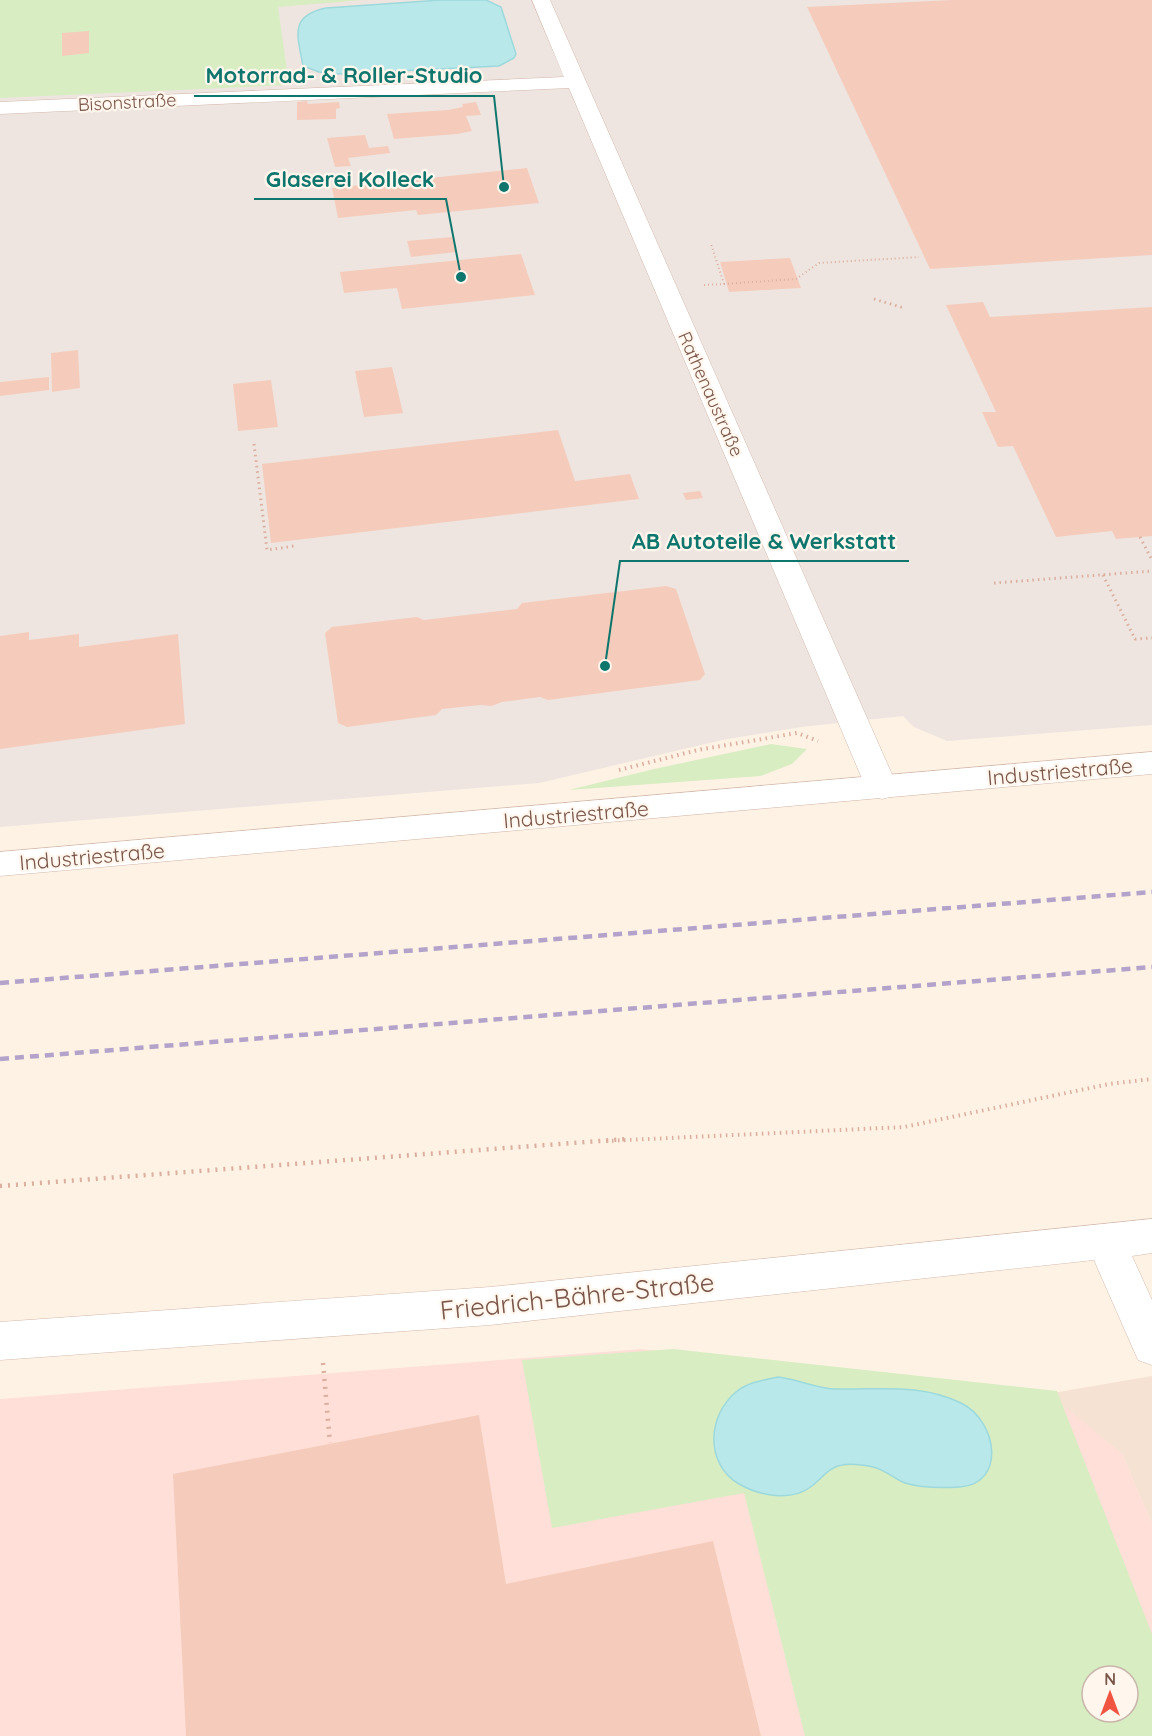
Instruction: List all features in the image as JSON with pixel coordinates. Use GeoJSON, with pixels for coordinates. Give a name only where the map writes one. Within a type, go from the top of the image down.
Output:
{"type":"FeatureCollection","features":[{"type":"Feature","properties":{"kind":"street","name":"Rathenaustraße"},"geometry":{"type":"LineString","coordinates":[[541,0],[882,788]]}},
{"type":"Feature","properties":{"kind":"street","name":"Bisonstraße"},"geometry":{"type":"LineString","coordinates":[[0,108],[577,82]]}},
{"type":"Feature","properties":{"kind":"street","name":"Industriestraße"},"geometry":{"type":"LineString","coordinates":[[0,864],[1152,763]]}},
{"type":"Feature","properties":{"kind":"street","name":"Friedrich-Bähre-Straße"},"geometry":{"type":"LineString","coordinates":[[0,1341],[490,1306],[1152,1236]]}},
{"type":"Feature","properties":{"kind":"street"},"geometry":{"type":"LineString","coordinates":[[1106,1242],[1152,1346]]}},
{"type":"Feature","properties":{"kind":"path"},"geometry":{"type":"LineString","coordinates":[[711,244],[724,284]]}},
{"type":"Feature","properties":{"kind":"path"},"geometry":{"type":"LineString","coordinates":[[702,285],[796,279],[819,263],[919,257]]}},
{"type":"Feature","properties":{"kind":"path"},"geometry":{"type":"LineString","coordinates":[[874,299],[904,308]]}},
{"type":"Feature","properties":{"kind":"path"},"geometry":{"type":"LineString","coordinates":[[254,444],[267,550],[294,546]]}},
{"type":"Feature","properties":{"kind":"path"},"geometry":{"type":"LineString","coordinates":[[1140,537],[1152,560]]}},
{"type":"Feature","properties":{"kind":"path"},"geometry":{"type":"LineString","coordinates":[[994,583],[1152,571]]}},
{"type":"Feature","properties":{"kind":"path"},"geometry":{"type":"LineString","coordinates":[[1103,575],[1135,639],[1152,638]]}},
{"type":"Feature","properties":{"kind":"path"},"geometry":{"type":"LineString","coordinates":[[0,1186],[641,1138],[904,1127],[1005,1104],[1109,1084],[1152,1079]]}},
{"type":"Feature","properties":{"kind":"path"},"geometry":{"type":"LineString","coordinates":[[322,1362],[330,1443]]}},
{"type":"Feature","properties":{"kind":"shaded area"},"geometry":{"type":"Polygon","coordinates":[[[0,0],[1152,0],[1152,725],[947,741],[914,727],[903,716],[801,727],[722,740],[539,783],[0,827],[0,0]]]}},
{"type":"Feature","properties":{"kind":"shaded area"},"geometry":{"type":"Polygon","coordinates":[[[641,1349],[1032,1391],[1071,1412],[1122,1454],[1152,1524],[1152,1736],[0,1736],[0,1399],[641,1349]]]}},
{"type":"Feature","properties":{"kind":"shaded area"},"geometry":{"type":"Polygon","coordinates":[[[1152,1376],[1152,1524],[1122,1454],[1041,1395],[1152,1376]]]}},
{"type":"Feature","properties":{"kind":"green space"},"geometry":{"type":"Polygon","coordinates":[[[0,0],[363,0],[278,7],[289,85],[0,98],[0,0]]]}},
{"type":"Feature","properties":{"kind":"green space"},"geometry":{"type":"Polygon","coordinates":[[[771,744],[807,749],[792,764],[761,776],[569,790],[654,769],[771,744]]]}},
{"type":"Feature","properties":{"kind":"green space"},"geometry":{"type":"Polygon","coordinates":[[[673,1349],[1057,1391],[1152,1634],[1152,1736],[805,1736],[744,1493],[552,1528],[522,1360],[673,1349]]]}},
{"type":"Feature","properties":{"kind":"water"},"geometry":{"type":"Polygon","coordinates":[[[441,0],[486,0],[501,7],[516,54],[514,58],[499,66],[338,74],[319,72],[303,66],[298,29],[306,16],[314,12],[326,8],[441,0]]]}},
{"type":"Feature","properties":{"kind":"water"},"geometry":{"type":"Polygon","coordinates":[[[778,1377],[829,1389],[915,1390],[961,1403],[983,1423],[992,1451],[990,1464],[985,1475],[975,1483],[960,1487],[911,1485],[878,1468],[849,1464],[833,1468],[812,1486],[795,1494],[786,1496],[756,1492],[739,1484],[720,1465],[715,1452],[715,1426],[726,1402],[736,1392],[762,1380],[778,1377]]]}},
{"type":"Feature","properties":{"kind":"building"},"geometry":{"type":"Polygon","coordinates":[[[952,0],[1152,0],[1152,255],[930,269],[807,7],[952,0]]]}},
{"type":"Feature","properties":{"kind":"building"},"geometry":{"type":"Polygon","coordinates":[[[89,31],[89,53],[62,56],[62,33],[89,31]]]}},
{"type":"Feature","properties":{"kind":"building"},"geometry":{"type":"Polygon","coordinates":[[[307,101],[308,104],[339,102],[340,108],[336,109],[336,119],[297,120],[297,102],[307,101]]]}},
{"type":"Feature","properties":{"kind":"building"},"geometry":{"type":"Polygon","coordinates":[[[476,102],[481,115],[466,116],[472,131],[394,139],[387,114],[448,110],[463,107],[462,104],[476,102]]]}},
{"type":"Feature","properties":{"kind":"building"},"geometry":{"type":"Polygon","coordinates":[[[365,135],[369,148],[388,146],[390,153],[348,158],[351,166],[335,167],[327,138],[365,135]]]}},
{"type":"Feature","properties":{"kind":"building"},"geometry":{"type":"Polygon","coordinates":[[[527,168],[539,203],[418,215],[416,210],[338,218],[332,188],[527,168]]]}},
{"type":"Feature","properties":{"kind":"building"},"geometry":{"type":"Polygon","coordinates":[[[452,237],[456,252],[411,257],[407,241],[452,237]]]}},
{"type":"Feature","properties":{"kind":"building"},"geometry":{"type":"Polygon","coordinates":[[[521,254],[535,295],[402,309],[397,288],[344,293],[340,272],[521,254]]]}},
{"type":"Feature","properties":{"kind":"building"},"geometry":{"type":"Polygon","coordinates":[[[790,258],[801,288],[729,292],[720,262],[790,258]]]}},
{"type":"Feature","properties":{"kind":"building"},"geometry":{"type":"Polygon","coordinates":[[[983,302],[990,317],[1152,307],[1152,536],[1116,539],[1112,531],[1056,537],[1013,446],[998,447],[982,412],[996,412],[946,305],[983,302]]]}},
{"type":"Feature","properties":{"kind":"building"},"geometry":{"type":"Polygon","coordinates":[[[78,350],[80,388],[52,392],[51,353],[78,350]]]}},
{"type":"Feature","properties":{"kind":"building"},"geometry":{"type":"Polygon","coordinates":[[[392,367],[403,413],[364,417],[355,371],[392,367]]]}},
{"type":"Feature","properties":{"kind":"building"},"geometry":{"type":"Polygon","coordinates":[[[49,377],[49,390],[0,396],[0,382],[49,377]]]}},
{"type":"Feature","properties":{"kind":"building"},"geometry":{"type":"Polygon","coordinates":[[[271,380],[278,427],[238,431],[233,384],[271,380]]]}},
{"type":"Feature","properties":{"kind":"building"},"geometry":{"type":"Polygon","coordinates":[[[558,430],[575,481],[630,474],[639,499],[271,543],[262,464],[558,430]]]}},
{"type":"Feature","properties":{"kind":"building"},"geometry":{"type":"Polygon","coordinates":[[[700,491],[703,498],[686,500],[683,493],[700,491]]]}},
{"type":"Feature","properties":{"kind":"building"},"geometry":{"type":"Polygon","coordinates":[[[666,586],[676,589],[705,674],[700,680],[548,700],[540,697],[502,702],[492,706],[442,709],[436,715],[347,727],[338,723],[325,633],[332,627],[417,617],[424,620],[517,609],[522,603],[666,586]]]}},
{"type":"Feature","properties":{"kind":"building"},"geometry":{"type":"Polygon","coordinates":[[[29,632],[29,640],[79,634],[79,647],[178,634],[185,724],[0,749],[0,636],[29,632]]]}},
{"type":"Feature","properties":{"kind":"building"},"geometry":{"type":"Polygon","coordinates":[[[479,1415],[506,1584],[713,1541],[761,1736],[186,1736],[173,1474],[479,1415]]]}},
{"type":"Feature","properties":{"kind":"railway"},"geometry":{"type":"LineString","coordinates":[[0,983],[1152,892]]}},
{"type":"Feature","properties":{"kind":"railway"},"geometry":{"type":"LineString","coordinates":[[0,1059],[1152,967]]}},
{"type":"Feature","properties":{"kind":"place","name":"Motorrad- & Roller-Studio"},"geometry":{"type":"Point","coordinates":[504,187]}},
{"type":"Feature","properties":{"kind":"place","name":"Glaserei Kolleck"},"geometry":{"type":"Point","coordinates":[461,277]}},
{"type":"Feature","properties":{"kind":"place","name":"AB Autoteile & Werkstatt"},"geometry":{"type":"Point","coordinates":[605,666]}}]}
